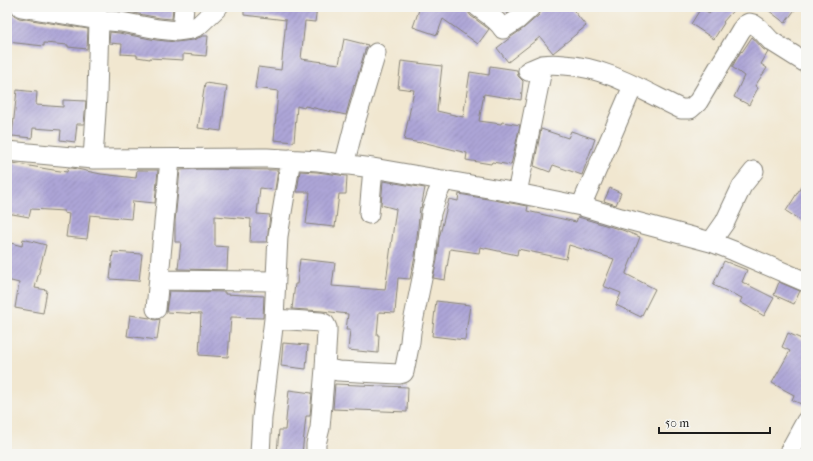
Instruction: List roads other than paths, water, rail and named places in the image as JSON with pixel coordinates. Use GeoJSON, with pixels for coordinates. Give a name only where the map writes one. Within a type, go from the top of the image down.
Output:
{"type":"FeatureCollection","features":[{"type":"Feature","properties":{"kind":"street"},"geometry":{"type":"LineString","coordinates":[[21,7],[69,11],[99,20],[121,14],[158,29],[171,30],[191,29],[198,26],[218,7]]}},
{"type":"Feature","properties":{"kind":"street"},"geometry":{"type":"LineString","coordinates":[[182,30],[184,7]]}},
{"type":"Feature","properties":{"kind":"street"},"geometry":{"type":"LineString","coordinates":[[478,7],[495,19],[503,29],[517,20],[531,7]]}},
{"type":"Feature","properties":{"kind":"street"},"geometry":{"type":"LineString","coordinates":[[93,159],[97,96],[99,20]]}},
{"type":"Feature","properties":{"kind":"street"},"geometry":{"type":"LineString","coordinates":[[517,192],[535,68],[558,64],[582,67],[614,76],[681,109],[690,109],[698,102],[741,30],[749,23],[758,28],[771,41],[806,63]]}},
{"type":"Feature","properties":{"kind":"street"},"geometry":{"type":"LineString","coordinates":[[344,164],[376,53]]}},
{"type":"Feature","properties":{"kind":"street"},"geometry":{"type":"LineString","coordinates":[[582,206],[633,86]]}},
{"type":"Feature","properties":{"kind":"street"},"geometry":{"type":"LineString","coordinates":[[7,151],[93,159],[291,159],[373,168],[517,192],[582,206],[711,242],[806,282]]}},
{"type":"Feature","properties":{"kind":"street"},"geometry":{"type":"LineString","coordinates":[[156,310],[170,159]]}},
{"type":"Feature","properties":{"kind":"street"},"geometry":{"type":"LineString","coordinates":[[260,454],[262,418],[274,319],[278,236],[291,159]]}},
{"type":"Feature","properties":{"kind":"street"},"geometry":{"type":"LineString","coordinates":[[369,214],[373,168]]}},
{"type":"Feature","properties":{"kind":"street"},"geometry":{"type":"LineString","coordinates":[[711,242],[725,222],[742,186],[754,170]]}},
{"type":"Feature","properties":{"kind":"street"},"geometry":{"type":"LineString","coordinates":[[325,368],[338,371],[399,374],[404,372],[426,259],[432,214],[437,195],[444,180]]}},
{"type":"Feature","properties":{"kind":"street"},"geometry":{"type":"LineString","coordinates":[[159,280],[275,281]]}},
{"type":"Feature","properties":{"kind":"street"},"geometry":{"type":"LineString","coordinates":[[274,319],[322,322],[327,328],[320,428],[316,444],[316,454]]}},
{"type":"Feature","properties":{"kind":"street"},"geometry":{"type":"LineString","coordinates":[[788,454],[806,421]]}}]}
